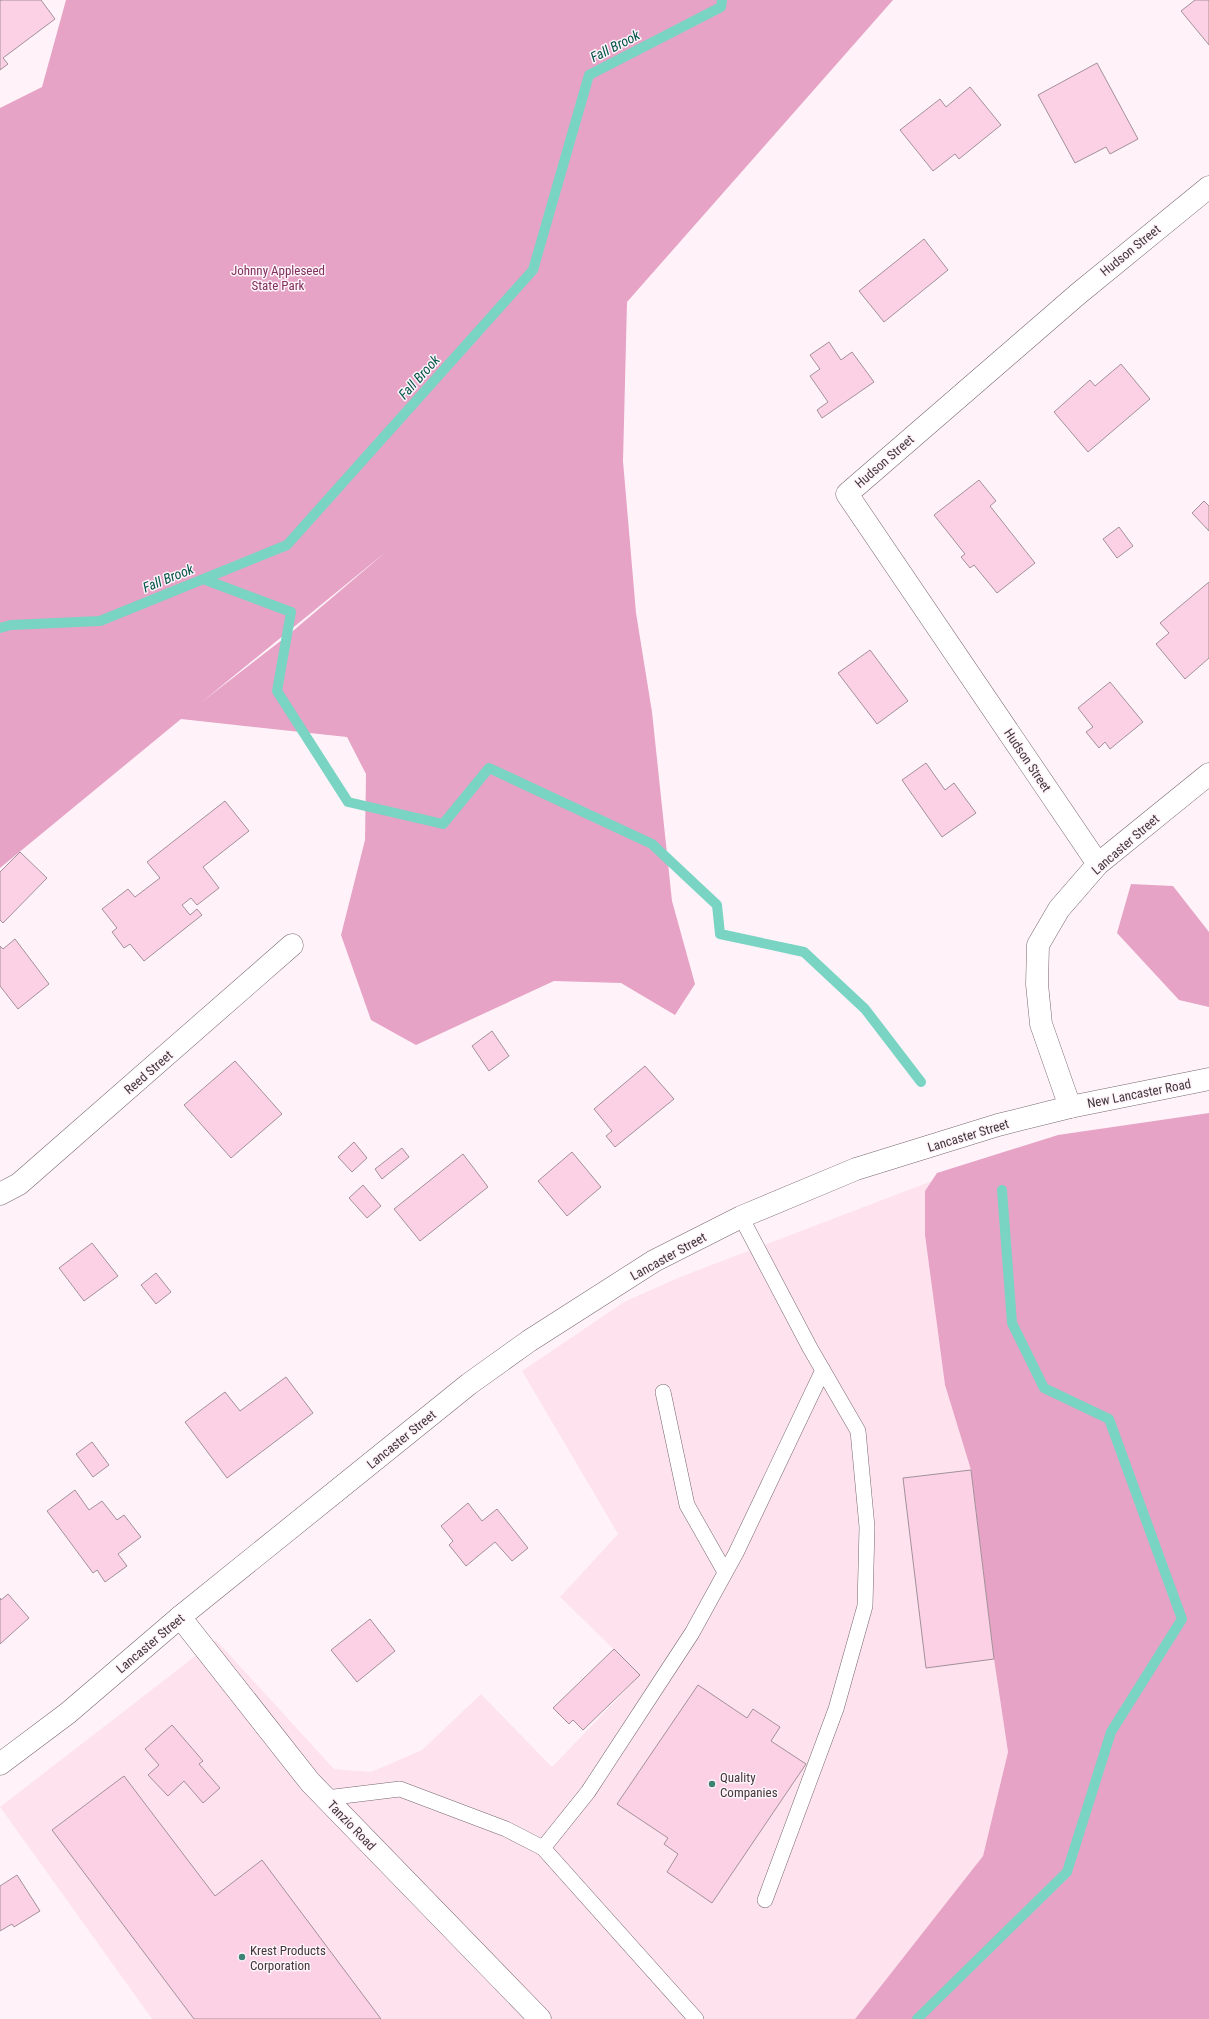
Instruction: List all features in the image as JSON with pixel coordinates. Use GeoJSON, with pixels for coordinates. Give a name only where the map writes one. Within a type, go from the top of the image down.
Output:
{"type":"FeatureCollection","features":[{"type":"Feature","properties":{"kind":"street","name":"Hudson Street"},"geometry":{"type":"LineString","coordinates":[[1098,864],[847,494],[1078,294],[1209,186]]}},
{"type":"Feature","properties":{"kind":"street","name":"Lancaster Street"},"geometry":{"type":"LineString","coordinates":[[0,1764],[68,1713],[180,1617],[469,1384],[511,1354],[654,1261],[741,1217],[856,1169],[998,1125],[1070,1106],[1041,1024],[1037,984],[1038,945],[1059,909],[1098,864],[1209,774]]}},
{"type":"Feature","properties":{"kind":"street","name":"Reed Street"},"geometry":{"type":"LineString","coordinates":[[0,1194],[19,1184],[292,945]]}},
{"type":"Feature","properties":{"kind":"street","name":"New Lancaster Road"},"geometry":{"type":"LineString","coordinates":[[1070,1106],[1209,1079]]}},
{"type":"Feature","properties":{"kind":"street","name":"Tanzio Road"},"geometry":{"type":"LineString","coordinates":[[180,1617],[310,1782],[540,2019]]}},
{"type":"Feature","properties":{"kind":"lane"},"geometry":{"type":"LineString","coordinates":[[741,1217],[823,1370],[858,1431],[867,1528],[865,1606],[836,1708],[765,1900]]}},
{"type":"Feature","properties":{"kind":"lane"},"geometry":{"type":"LineString","coordinates":[[543,1848],[588,1792],[692,1633],[725,1572],[783,1457],[823,1370]]}},
{"type":"Feature","properties":{"kind":"lane"},"geometry":{"type":"LineString","coordinates":[[663,1392],[687,1505],[725,1572]]}},
{"type":"Feature","properties":{"kind":"lane"},"geometry":{"type":"LineString","coordinates":[[326,1798],[400,1789],[506,1829],[543,1848],[696,2019]]}},
{"type":"Feature","properties":{"kind":"shaded area"},"geometry":{"type":"Polygon","coordinates":[[[932,1181],[925,1191],[925,1235],[945,1385],[971,1470],[994,1659],[1008,1752],[983,1856],[855,2019],[152,2019],[0,1807],[216,1640],[334,1769],[371,1772],[422,1750],[481,1694],[552,1767],[640,1675],[560,1597],[618,1534],[522,1371],[624,1302],[680,1277],[932,1181]]]}},
{"type":"Feature","properties":{"kind":"green space","name":"Johnny Appleseed State Park"},"geometry":{"type":"Polygon","coordinates":[[[66,0],[893,0],[627,302],[623,461],[636,613],[652,712],[672,901],[695,984],[675,1015],[621,983],[554,981],[416,1045],[371,1020],[341,935],[365,840],[366,774],[347,737],[181,719],[0,868],[0,108],[42,87],[66,0]],[[387,551],[203,701],[287,636],[387,551]]]}},
{"type":"Feature","properties":{"kind":"green space"},"geometry":{"type":"Polygon","coordinates":[[[1131,884],[1173,886],[1209,932],[1209,1007],[1179,1000],[1117,933],[1131,884]]]}},
{"type":"Feature","properties":{"kind":"green space"},"geometry":{"type":"Polygon","coordinates":[[[1209,1113],[1209,2019],[855,2019],[983,1856],[1008,1752],[994,1659],[971,1470],[945,1385],[925,1235],[925,1191],[937,1173],[1058,1135],[1209,1113]]]}},
{"type":"Feature","properties":{"kind":"building"},"geometry":{"type":"Polygon","coordinates":[[[41,0],[55,19],[3,58],[8,64],[0,70],[0,1],[41,0]]]}},
{"type":"Feature","properties":{"kind":"building"},"geometry":{"type":"Polygon","coordinates":[[[1195,0],[1209,0],[1209,45],[1181,11],[1195,0]]]}},
{"type":"Feature","properties":{"kind":"building"},"geometry":{"type":"Polygon","coordinates":[[[1097,63],[1138,139],[1110,154],[1106,147],[1075,163],[1038,95],[1097,63]]]}},
{"type":"Feature","properties":{"kind":"building"},"geometry":{"type":"Polygon","coordinates":[[[970,87],[1001,125],[959,159],[955,154],[933,171],[900,130],[940,99],[946,107],[970,87]]]}},
{"type":"Feature","properties":{"kind":"building"},"geometry":{"type":"Polygon","coordinates":[[[924,239],[948,270],[884,322],[859,291],[924,239]]]}},
{"type":"Feature","properties":{"kind":"building"},"geometry":{"type":"Polygon","coordinates":[[[829,342],[841,360],[852,352],[874,382],[822,418],[817,410],[828,402],[810,376],[820,369],[810,355],[829,342]]]}},
{"type":"Feature","properties":{"kind":"building"},"geometry":{"type":"Polygon","coordinates":[[[1121,364],[1150,399],[1088,452],[1054,412],[1090,380],[1095,386],[1121,364]]]}},
{"type":"Feature","properties":{"kind":"building"},"geometry":{"type":"Polygon","coordinates":[[[979,480],[996,501],[990,506],[1035,563],[997,593],[974,565],[970,568],[961,557],[965,554],[934,515],[979,480]]]}},
{"type":"Feature","properties":{"kind":"building"},"geometry":{"type":"Polygon","coordinates":[[[1204,501],[1209,506],[1209,531],[1192,513],[1204,501]]]}},
{"type":"Feature","properties":{"kind":"building"},"geometry":{"type":"Polygon","coordinates":[[[1119,527],[1133,546],[1117,558],[1103,539],[1119,527]]]}},
{"type":"Feature","properties":{"kind":"building"},"geometry":{"type":"Polygon","coordinates":[[[1209,582],[1209,658],[1185,679],[1156,644],[1169,633],[1160,623],[1209,582]]]}},
{"type":"Feature","properties":{"kind":"building"},"geometry":{"type":"Polygon","coordinates":[[[870,650],[908,701],[877,724],[838,673],[870,650]]]}},
{"type":"Feature","properties":{"kind":"building"},"geometry":{"type":"Polygon","coordinates":[[[1110,682],[1143,722],[1110,749],[1105,742],[1099,748],[1086,732],[1093,727],[1078,708],[1110,682]]]}},
{"type":"Feature","properties":{"kind":"building"},"geometry":{"type":"Polygon","coordinates":[[[926,763],[945,790],[954,783],[976,813],[942,837],[902,780],[926,763]]]}},
{"type":"Feature","properties":{"kind":"building"},"geometry":{"type":"Polygon","coordinates":[[[225,801],[249,831],[203,867],[219,888],[197,905],[191,898],[182,905],[190,915],[197,909],[202,915],[144,961],[130,944],[124,948],[112,932],[117,928],[102,909],[128,889],[135,897],[160,878],[147,862],[225,801]]]}},
{"type":"Feature","properties":{"kind":"building"},"geometry":{"type":"Polygon","coordinates":[[[20,852],[47,878],[3,923],[0,920],[0,872],[20,852]]]}},
{"type":"Feature","properties":{"kind":"building"},"geometry":{"type":"Polygon","coordinates":[[[15,939],[49,984],[18,1009],[0,986],[0,946],[3,949],[15,939]]]}},
{"type":"Feature","properties":{"kind":"building"},"geometry":{"type":"Polygon","coordinates":[[[492,1031],[509,1056],[489,1071],[472,1046],[492,1031]]]}},
{"type":"Feature","properties":{"kind":"building"},"geometry":{"type":"Polygon","coordinates":[[[235,1061],[282,1114],[231,1158],[184,1105],[235,1061]]]}},
{"type":"Feature","properties":{"kind":"building"},"geometry":{"type":"Polygon","coordinates":[[[645,1066],[674,1099],[615,1147],[606,1136],[612,1131],[594,1109],[645,1066]]]}},
{"type":"Feature","properties":{"kind":"building"},"geometry":{"type":"Polygon","coordinates":[[[354,1142],[367,1158],[352,1172],[338,1157],[354,1142]]]}},
{"type":"Feature","properties":{"kind":"building"},"geometry":{"type":"Polygon","coordinates":[[[402,1148],[409,1157],[382,1179],[375,1169],[402,1148]]]}},
{"type":"Feature","properties":{"kind":"building"},"geometry":{"type":"Polygon","coordinates":[[[572,1152],[601,1187],[567,1216],[538,1181],[572,1152]]]}},
{"type":"Feature","properties":{"kind":"building"},"geometry":{"type":"Polygon","coordinates":[[[463,1154],[488,1187],[420,1241],[394,1209],[463,1154]]]}},
{"type":"Feature","properties":{"kind":"building"},"geometry":{"type":"Polygon","coordinates":[[[363,1185],[381,1206],[367,1218],[349,1198],[363,1185]]]}},
{"type":"Feature","properties":{"kind":"building"},"geometry":{"type":"Polygon","coordinates":[[[92,1243],[118,1276],[84,1301],[59,1268],[92,1243]]]}},
{"type":"Feature","properties":{"kind":"building"},"geometry":{"type":"Polygon","coordinates":[[[156,1273],[171,1292],[156,1304],[141,1285],[156,1273]]]}},
{"type":"Feature","properties":{"kind":"building"},"geometry":{"type":"Polygon","coordinates":[[[286,1377],[313,1413],[227,1478],[185,1422],[225,1392],[240,1411],[286,1377]]]}},
{"type":"Feature","properties":{"kind":"building"},"geometry":{"type":"Polygon","coordinates":[[[92,1442],[109,1465],[93,1477],[76,1454],[92,1442]]]}},
{"type":"Feature","properties":{"kind":"building"},"geometry":{"type":"Polygon","coordinates":[[[971,1470],[994,1659],[926,1668],[903,1478],[971,1470]]]}},
{"type":"Feature","properties":{"kind":"building"},"geometry":{"type":"Polygon","coordinates":[[[75,1490],[89,1510],[102,1501],[117,1520],[124,1515],[141,1537],[118,1554],[127,1566],[105,1582],[97,1570],[93,1573],[47,1511],[75,1490]]]}},
{"type":"Feature","properties":{"kind":"building"},"geometry":{"type":"Polygon","coordinates":[[[468,1503],[482,1521],[497,1509],[528,1548],[512,1561],[495,1542],[466,1566],[449,1545],[453,1541],[441,1526],[468,1503]]]}},
{"type":"Feature","properties":{"kind":"building"},"geometry":{"type":"Polygon","coordinates":[[[8,1594],[29,1618],[0,1644],[0,1598],[1,1600],[8,1594]]]}},
{"type":"Feature","properties":{"kind":"building"},"geometry":{"type":"Polygon","coordinates":[[[370,1619],[395,1651],[357,1682],[331,1650],[370,1619]]]}},
{"type":"Feature","properties":{"kind":"building"},"geometry":{"type":"Polygon","coordinates":[[[614,1649],[640,1675],[583,1730],[573,1720],[569,1724],[553,1708],[614,1649]]]}},
{"type":"Feature","properties":{"kind":"building","name":"Quality Companies"},"geometry":{"type":"Polygon","coordinates":[[[698,1685],[747,1718],[753,1709],[780,1727],[771,1741],[806,1764],[712,1903],[667,1872],[678,1854],[664,1844],[668,1838],[617,1804],[698,1685]]]}},
{"type":"Feature","properties":{"kind":"building"},"geometry":{"type":"Polygon","coordinates":[[[172,1725],[203,1761],[199,1764],[220,1788],[203,1803],[184,1781],[168,1796],[148,1775],[159,1765],[145,1749],[172,1725]]]}},
{"type":"Feature","properties":{"kind":"building","name":"Krest Products Corporation"},"geometry":{"type":"Polygon","coordinates":[[[124,1776],[215,1896],[262,1860],[381,2019],[194,2019],[52,1830],[124,1776]]]}},
{"type":"Feature","properties":{"kind":"building"},"geometry":{"type":"Polygon","coordinates":[[[17,1875],[40,1911],[14,1927],[12,1924],[0,1931],[0,1886],[17,1875]]]}},
{"type":"Feature","properties":{"kind":"waterway","name":"Fall Brook"},"geometry":{"type":"LineString","coordinates":[[0,628],[11,625],[100,621],[287,545],[533,270],[589,75],[721,7],[722,0]]}},
{"type":"Feature","properties":{"kind":"waterway"},"geometry":{"type":"LineString","coordinates":[[203,579],[291,612],[277,691],[348,802],[443,824],[489,768],[652,844],[717,905],[720,934],[804,952],[865,1009],[921,1082]]}},
{"type":"Feature","properties":{"kind":"waterway"},"geometry":{"type":"LineString","coordinates":[[917,2019],[1067,1872],[1111,1732],[1182,1619],[1109,1419],[1044,1388],[1012,1323],[1002,1190]]}},
{"type":"Feature","properties":{"kind":"place","name":"Quality Companies"},"geometry":{"type":"Point","coordinates":[712,1784]}},
{"type":"Feature","properties":{"kind":"place","name":"Krest Products Corporation"},"geometry":{"type":"Point","coordinates":[242,1957]}}]}
